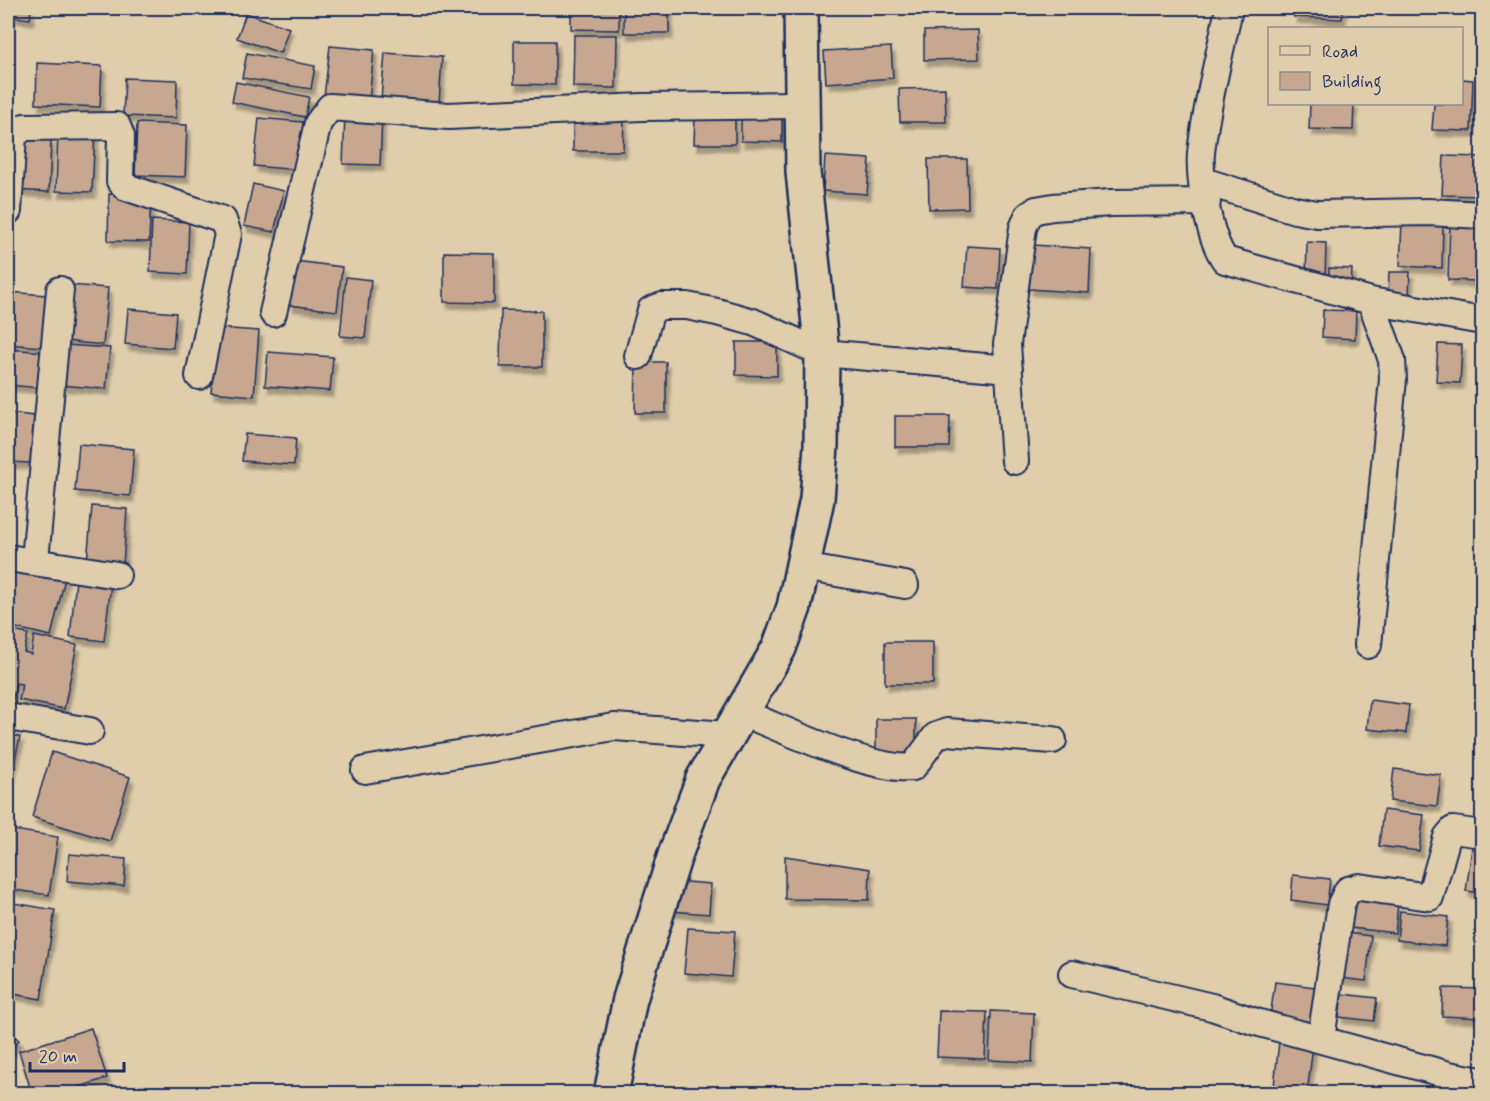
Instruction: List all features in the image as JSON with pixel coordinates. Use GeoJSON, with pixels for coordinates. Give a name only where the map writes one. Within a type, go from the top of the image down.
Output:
{"type":"FeatureCollection","features":[{"type":"Feature","properties":{"kind":"street"},"geometry":{"type":"LineString","coordinates":[[611,1094],[630,999],[675,855],[703,779],[733,723],[779,648],[794,607],[818,499],[822,353],[803,172],[801,8]]}},
{"type":"Feature","properties":{"kind":"street"},"geometry":{"type":"LineString","coordinates":[[1229,8],[1201,154],[1205,192],[1217,249],[1225,260],[1371,301],[1482,321]]}},
{"type":"Feature","properties":{"kind":"street"},"geometry":{"type":"LineString","coordinates":[[273,314],[318,123],[330,107],[449,116],[642,107],[802,105]]}},
{"type":"Feature","properties":{"kind":"street"},"geometry":{"type":"LineString","coordinates":[[8,211],[13,136],[17,131],[24,127],[117,126],[121,136],[120,181],[126,187],[223,220],[228,234],[199,376]]}},
{"type":"Feature","properties":{"kind":"street"},"geometry":{"type":"LineString","coordinates":[[1015,461],[1007,344],[1023,228],[1028,216],[1036,210],[1205,192],[1317,214],[1428,212],[1482,215]]}},
{"type":"Feature","properties":{"kind":"street"},"geometry":{"type":"LineString","coordinates":[[35,560],[60,290]]}},
{"type":"Feature","properties":{"kind":"street"},"geometry":{"type":"LineString","coordinates":[[1368,645],[1393,379],[1392,360],[1371,301]]}},
{"type":"Feature","properties":{"kind":"street"},"geometry":{"type":"LineString","coordinates":[[638,356],[651,310],[662,306],[687,306],[753,322],[822,353],[1009,369]]}},
{"type":"Feature","properties":{"kind":"street"},"geometry":{"type":"LineString","coordinates":[[8,558],[35,560],[117,574]]}},
{"type":"Feature","properties":{"kind":"street"},"geometry":{"type":"LineString","coordinates":[[803,567],[904,585]]}},
{"type":"Feature","properties":{"kind":"street"},"geometry":{"type":"LineString","coordinates":[[8,717],[90,731]]}},
{"type":"Feature","properties":{"kind":"street"},"geometry":{"type":"LineString","coordinates":[[365,770],[614,727],[733,723],[830,748],[889,767],[913,767],[920,761],[936,736],[947,732],[1053,740]]}},
{"type":"Feature","properties":{"kind":"street"},"geometry":{"type":"LineString","coordinates":[[1321,1039],[1341,904],[1348,890],[1359,887],[1430,897],[1447,837],[1454,830],[1482,834]]}},
{"type":"Feature","properties":{"kind":"street"},"geometry":{"type":"LineString","coordinates":[[1072,974],[1212,1007],[1256,1022],[1481,1083]]}},
{"type":"Feature","properties":{"kind":"building"},"geometry":{"type":"Polygon","coordinates":[[[8,8],[31,8],[30,19],[8,16],[8,8]]]}},
{"type":"Feature","properties":{"kind":"building"},"geometry":{"type":"Polygon","coordinates":[[[571,8],[619,8],[619,30],[571,29],[571,8]]]}},
{"type":"Feature","properties":{"kind":"building"},"geometry":{"type":"Polygon","coordinates":[[[624,8],[669,8],[669,33],[624,33],[624,8]]]}},
{"type":"Feature","properties":{"kind":"building"},"geometry":{"type":"Polygon","coordinates":[[[1294,8],[1343,8],[1342,19],[1294,17],[1294,8]]]}},
{"type":"Feature","properties":{"kind":"building"},"geometry":{"type":"Polygon","coordinates":[[[246,13],[289,28],[280,53],[237,38],[246,13]]]}},
{"type":"Feature","properties":{"kind":"building"},"geometry":{"type":"Polygon","coordinates":[[[978,30],[979,59],[924,60],[924,31],[978,30]]]}},
{"type":"Feature","properties":{"kind":"building"},"geometry":{"type":"Polygon","coordinates":[[[574,35],[617,35],[616,88],[573,87],[574,35]]]}},
{"type":"Feature","properties":{"kind":"building"},"geometry":{"type":"Polygon","coordinates":[[[514,41],[555,41],[555,85],[514,84],[514,41]]]}},
{"type":"Feature","properties":{"kind":"building"},"geometry":{"type":"Polygon","coordinates":[[[330,46],[374,50],[369,101],[324,97],[330,46]]]}},
{"type":"Feature","properties":{"kind":"building"},"geometry":{"type":"Polygon","coordinates":[[[891,47],[893,78],[826,83],[824,51],[891,47]]]}},
{"type":"Feature","properties":{"kind":"building"},"geometry":{"type":"Polygon","coordinates":[[[247,53],[315,66],[311,89],[242,78],[247,53]]]}},
{"type":"Feature","properties":{"kind":"building"},"geometry":{"type":"Polygon","coordinates":[[[385,53],[442,57],[439,103],[381,99],[385,53]]]}},
{"type":"Feature","properties":{"kind":"building"},"geometry":{"type":"Polygon","coordinates":[[[37,63],[102,66],[100,107],[36,104],[37,63]]]}},
{"type":"Feature","properties":{"kind":"building"},"geometry":{"type":"Polygon","coordinates":[[[125,78],[177,80],[176,118],[123,116],[125,78]]]}},
{"type":"Feature","properties":{"kind":"building"},"geometry":{"type":"Polygon","coordinates":[[[1463,79],[1473,80],[1471,131],[1432,130],[1434,105],[1463,105],[1463,79]]]}},
{"type":"Feature","properties":{"kind":"building"},"geometry":{"type":"Polygon","coordinates":[[[236,82],[309,97],[305,117],[232,102],[236,82]]]}},
{"type":"Feature","properties":{"kind":"building"},"geometry":{"type":"Polygon","coordinates":[[[945,88],[946,122],[900,122],[899,89],[945,88]]]}},
{"type":"Feature","properties":{"kind":"building"},"geometry":{"type":"Polygon","coordinates":[[[1310,105],[1354,105],[1353,130],[1309,129],[1310,105]]]}},
{"type":"Feature","properties":{"kind":"building"},"geometry":{"type":"Polygon","coordinates":[[[741,112],[782,112],[782,142],[741,141],[741,112]]]}},
{"type":"Feature","properties":{"kind":"building"},"geometry":{"type":"Polygon","coordinates":[[[345,115],[382,116],[380,165],[343,164],[345,115]]]}},
{"type":"Feature","properties":{"kind":"building"},"geometry":{"type":"Polygon","coordinates":[[[695,115],[735,115],[735,144],[694,144],[695,115]]]}},
{"type":"Feature","properties":{"kind":"building"},"geometry":{"type":"Polygon","coordinates":[[[259,118],[303,122],[298,170],[254,166],[259,118]]]}},
{"type":"Feature","properties":{"kind":"building"},"geometry":{"type":"Polygon","coordinates":[[[573,118],[624,118],[623,151],[573,151],[573,118]]]}},
{"type":"Feature","properties":{"kind":"building"},"geometry":{"type":"Polygon","coordinates":[[[137,123],[187,125],[185,177],[135,175],[137,123]]]}},
{"type":"Feature","properties":{"kind":"building"},"geometry":{"type":"Polygon","coordinates":[[[58,129],[95,131],[92,192],[56,191],[58,129]]]}},
{"type":"Feature","properties":{"kind":"building"},"geometry":{"type":"Polygon","coordinates":[[[14,138],[51,139],[49,192],[12,190],[14,138]]]}},
{"type":"Feature","properties":{"kind":"building"},"geometry":{"type":"Polygon","coordinates":[[[825,156],[870,159],[867,194],[823,191],[825,156]]]}},
{"type":"Feature","properties":{"kind":"building"},"geometry":{"type":"Polygon","coordinates":[[[1444,156],[1482,157],[1482,196],[1442,195],[1444,156]]]}},
{"type":"Feature","properties":{"kind":"building"},"geometry":{"type":"Polygon","coordinates":[[[928,159],[967,159],[968,208],[929,209],[928,159]]]}},
{"type":"Feature","properties":{"kind":"building"},"geometry":{"type":"Polygon","coordinates":[[[253,184],[284,191],[274,232],[244,226],[253,184]]]}},
{"type":"Feature","properties":{"kind":"building"},"geometry":{"type":"Polygon","coordinates":[[[109,194],[151,196],[149,242],[108,241],[109,194]]]}},
{"type":"Feature","properties":{"kind":"building"},"geometry":{"type":"Polygon","coordinates":[[[152,220],[189,222],[187,274],[150,272],[152,220]]]}},
{"type":"Feature","properties":{"kind":"building"},"geometry":{"type":"Polygon","coordinates":[[[1402,222],[1443,224],[1442,268],[1400,266],[1402,222]]]}},
{"type":"Feature","properties":{"kind":"building"},"geometry":{"type":"Polygon","coordinates":[[[1450,223],[1482,225],[1479,281],[1448,280],[1450,223]]]}},
{"type":"Feature","properties":{"kind":"building"},"geometry":{"type":"Polygon","coordinates":[[[1307,242],[1326,243],[1325,279],[1306,278],[1307,242]]]}},
{"type":"Feature","properties":{"kind":"building"},"geometry":{"type":"Polygon","coordinates":[[[1033,245],[1091,249],[1089,293],[1029,289],[1033,245]]]}},
{"type":"Feature","properties":{"kind":"building"},"geometry":{"type":"Polygon","coordinates":[[[967,246],[1000,248],[998,289],[964,287],[967,246]]]}},
{"type":"Feature","properties":{"kind":"building"},"geometry":{"type":"Polygon","coordinates":[[[444,252],[494,253],[494,303],[444,302],[444,252]]]}},
{"type":"Feature","properties":{"kind":"building"},"geometry":{"type":"Polygon","coordinates":[[[295,261],[342,267],[337,311],[289,305],[295,261]]]}},
{"type":"Feature","properties":{"kind":"building"},"geometry":{"type":"Polygon","coordinates":[[[1329,268],[1352,269],[1351,287],[1329,286],[1329,268]]]}},
{"type":"Feature","properties":{"kind":"building"},"geometry":{"type":"Polygon","coordinates":[[[1389,272],[1410,272],[1409,297],[1388,296],[1389,272]]]}},
{"type":"Feature","properties":{"kind":"building"},"geometry":{"type":"Polygon","coordinates":[[[346,277],[371,280],[365,338],[340,336],[346,277]]]}},
{"type":"Feature","properties":{"kind":"building"},"geometry":{"type":"Polygon","coordinates":[[[69,285],[108,288],[103,345],[65,341],[69,285]]]}},
{"type":"Feature","properties":{"kind":"building"},"geometry":{"type":"Polygon","coordinates":[[[8,292],[46,295],[41,347],[8,344],[8,292]]]}},
{"type":"Feature","properties":{"kind":"building"},"geometry":{"type":"Polygon","coordinates":[[[128,309],[176,313],[173,348],[125,344],[128,309]]]}},
{"type":"Feature","properties":{"kind":"building"},"geometry":{"type":"Polygon","coordinates":[[[501,310],[542,311],[542,367],[500,367],[501,310]]]}},
{"type":"Feature","properties":{"kind":"building"},"geometry":{"type":"Polygon","coordinates":[[[1323,310],[1356,311],[1355,339],[1322,337],[1323,310]]]}},
{"type":"Feature","properties":{"kind":"building"},"geometry":{"type":"Polygon","coordinates":[[[217,328],[259,331],[254,396],[211,392],[217,328]]]}},
{"type":"Feature","properties":{"kind":"building"},"geometry":{"type":"Polygon","coordinates":[[[736,342],[777,342],[777,376],[736,375],[736,342]]]}},
{"type":"Feature","properties":{"kind":"building"},"geometry":{"type":"Polygon","coordinates":[[[1438,344],[1462,345],[1460,383],[1436,382],[1438,344]]]}},
{"type":"Feature","properties":{"kind":"building"},"geometry":{"type":"Polygon","coordinates":[[[65,345],[110,348],[106,389],[61,385],[65,345]]]}},
{"type":"Feature","properties":{"kind":"building"},"geometry":{"type":"Polygon","coordinates":[[[8,349],[44,352],[41,388],[8,385],[8,349]]]}},
{"type":"Feature","properties":{"kind":"building"},"geometry":{"type":"Polygon","coordinates":[[[268,352],[333,357],[330,391],[265,386],[268,352]]]}},
{"type":"Feature","properties":{"kind":"building"},"geometry":{"type":"Polygon","coordinates":[[[636,362],[666,362],[666,413],[635,413],[636,362]]]}},
{"type":"Feature","properties":{"kind":"building"},"geometry":{"type":"Polygon","coordinates":[[[8,413],[34,416],[30,463],[8,462],[8,413]]]}},
{"type":"Feature","properties":{"kind":"building"},"geometry":{"type":"Polygon","coordinates":[[[895,416],[950,416],[949,447],[895,447],[895,416]]]}},
{"type":"Feature","properties":{"kind":"building"},"geometry":{"type":"Polygon","coordinates":[[[245,434],[296,438],[294,465],[242,461],[245,434]]]}},
{"type":"Feature","properties":{"kind":"building"},"geometry":{"type":"Polygon","coordinates":[[[79,444],[134,449],[130,496],[75,491],[79,444]]]}},
{"type":"Feature","properties":{"kind":"building"},"geometry":{"type":"Polygon","coordinates":[[[92,506],[127,509],[123,565],[87,562],[92,506]]]}},
{"type":"Feature","properties":{"kind":"building"},"geometry":{"type":"Polygon","coordinates":[[[8,561],[66,574],[51,636],[8,626],[8,561]]]}},
{"type":"Feature","properties":{"kind":"building"},"geometry":{"type":"Polygon","coordinates":[[[76,580],[111,584],[104,641],[70,637],[76,580]]]}},
{"type":"Feature","properties":{"kind":"building"},"geometry":{"type":"Polygon","coordinates":[[[8,630],[28,634],[24,652],[31,654],[34,636],[77,645],[64,709],[19,700],[22,684],[16,683],[13,700],[8,699],[8,630]]]}},
{"type":"Feature","properties":{"kind":"building"},"geometry":{"type":"Polygon","coordinates":[[[885,642],[933,642],[933,684],[885,684],[885,642]]]}},
{"type":"Feature","properties":{"kind":"building"},"geometry":{"type":"Polygon","coordinates":[[[1370,700],[1409,705],[1406,733],[1367,729],[1370,700]]]}},
{"type":"Feature","properties":{"kind":"building"},"geometry":{"type":"Polygon","coordinates":[[[876,719],[916,719],[916,758],[876,758],[876,719]]]}},
{"type":"Feature","properties":{"kind":"building"},"geometry":{"type":"Polygon","coordinates":[[[8,734],[20,737],[8,790],[8,734]]]}},
{"type":"Feature","properties":{"kind":"building"},"geometry":{"type":"Polygon","coordinates":[[[52,752],[130,777],[110,841],[32,817],[52,752]]]}},
{"type":"Feature","properties":{"kind":"building"},"geometry":{"type":"Polygon","coordinates":[[[1394,769],[1441,775],[1437,806],[1390,801],[1394,769]]]}},
{"type":"Feature","properties":{"kind":"building"},"geometry":{"type":"Polygon","coordinates":[[[1383,810],[1424,815],[1419,851],[1379,846],[1383,810]]]}},
{"type":"Feature","properties":{"kind":"building"},"geometry":{"type":"Polygon","coordinates":[[[8,829],[58,837],[49,895],[8,889],[8,829]]]}},
{"type":"Feature","properties":{"kind":"building"},"geometry":{"type":"Polygon","coordinates":[[[1472,847],[1482,848],[1482,893],[1466,891],[1472,847]]]}},
{"type":"Feature","properties":{"kind":"building"},"geometry":{"type":"Polygon","coordinates":[[[69,854],[126,859],[124,886],[67,881],[69,854]]]}},
{"type":"Feature","properties":{"kind":"building"},"geometry":{"type":"Polygon","coordinates":[[[785,856],[870,869],[869,900],[785,899],[785,856]]]}},
{"type":"Feature","properties":{"kind":"building"},"geometry":{"type":"Polygon","coordinates":[[[1293,875],[1330,879],[1327,905],[1291,900],[1293,875]]]}},
{"type":"Feature","properties":{"kind":"building"},"geometry":{"type":"Polygon","coordinates":[[[674,881],[711,884],[709,914],[671,911],[674,881]]]}},
{"type":"Feature","properties":{"kind":"building"},"geometry":{"type":"Polygon","coordinates":[[[1354,899],[1398,905],[1395,933],[1351,928],[1354,899]]]}},
{"type":"Feature","properties":{"kind":"building"},"geometry":{"type":"Polygon","coordinates":[[[8,902],[55,910],[41,999],[8,993],[8,902]]]}},
{"type":"Feature","properties":{"kind":"building"},"geometry":{"type":"Polygon","coordinates":[[[1400,911],[1448,917],[1445,946],[1397,940],[1400,911]]]}},
{"type":"Feature","properties":{"kind":"building"},"geometry":{"type":"Polygon","coordinates":[[[688,928],[735,931],[731,977],[684,973],[688,928]]]}},
{"type":"Feature","properties":{"kind":"building"},"geometry":{"type":"Polygon","coordinates":[[[1346,933],[1371,936],[1366,981],[1340,978],[1346,933]]]}},
{"type":"Feature","properties":{"kind":"building"},"geometry":{"type":"Polygon","coordinates":[[[1275,982],[1315,987],[1311,1022],[1270,1017],[1275,982]]]}},
{"type":"Feature","properties":{"kind":"building"},"geometry":{"type":"Polygon","coordinates":[[[1443,988],[1482,989],[1482,1018],[1442,1016],[1443,988]]]}},
{"type":"Feature","properties":{"kind":"building"},"geometry":{"type":"Polygon","coordinates":[[[1342,994],[1377,998],[1374,1021],[1339,1017],[1342,994]]]}},
{"type":"Feature","properties":{"kind":"building"},"geometry":{"type":"Polygon","coordinates":[[[939,1011],[987,1012],[985,1059],[937,1057],[939,1011]]]}},
{"type":"Feature","properties":{"kind":"building"},"geometry":{"type":"Polygon","coordinates":[[[991,1011],[1034,1013],[1032,1062],[989,1060],[991,1011]]]}},
{"type":"Feature","properties":{"kind":"building"},"geometry":{"type":"Polygon","coordinates":[[[91,1028],[107,1078],[58,1094],[32,1094],[19,1051],[91,1028]]]}},
{"type":"Feature","properties":{"kind":"building"},"geometry":{"type":"Polygon","coordinates":[[[8,1031],[19,1040],[8,1053],[8,1031]]]}},
{"type":"Feature","properties":{"kind":"building"},"geometry":{"type":"Polygon","coordinates":[[[1279,1042],[1313,1046],[1307,1094],[1273,1094],[1279,1042]]]}}]}
